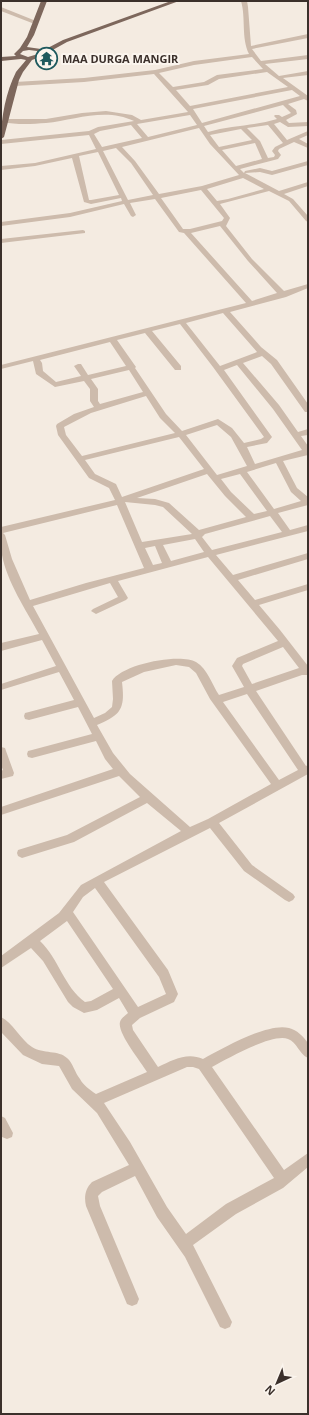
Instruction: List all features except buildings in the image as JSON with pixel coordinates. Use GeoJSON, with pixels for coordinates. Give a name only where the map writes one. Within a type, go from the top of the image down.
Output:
{"type":"FeatureCollection","features":[{"type":"Feature","properties":{"kind":"main road"},"geometry":{"type":"LineString","coordinates":[[20,71],[18,67],[20,56],[26,41],[30,37],[34,22],[44,1]]}},
{"type":"Feature","properties":{"kind":"main road"},"geometry":{"type":"LineString","coordinates":[[23,49],[65,41],[176,1]]}},
{"type":"Feature","properties":{"kind":"main road"},"geometry":{"type":"LineString","coordinates":[[30,37],[33,48]]}},
{"type":"Feature","properties":{"kind":"main road"},"geometry":{"type":"LineString","coordinates":[[1,58],[20,56],[30,58],[38,56],[65,41]]}},
{"type":"Feature","properties":{"kind":"main road"},"geometry":{"type":"LineString","coordinates":[[33,48],[39,50],[40,54]]}},
{"type":"Feature","properties":{"kind":"main road"},"geometry":{"type":"LineString","coordinates":[[1,137],[4,120],[15,84],[20,71],[25,68],[30,58]]}},
{"type":"Feature","properties":{"kind":"street"},"geometry":{"type":"LineString","coordinates":[[244,1],[247,10],[249,48],[253,55],[269,70],[296,90],[306,95]]}},
{"type":"Feature","properties":{"kind":"street"},"geometry":{"type":"LineString","coordinates":[[1,9],[34,22]]}},
{"type":"Feature","properties":{"kind":"street"},"geometry":{"type":"LineString","coordinates":[[249,48],[267,49],[308,36]]}},
{"type":"Feature","properties":{"kind":"street"},"geometry":{"type":"LineString","coordinates":[[267,49],[278,61]]}},
{"type":"Feature","properties":{"kind":"street"},"geometry":{"type":"LineString","coordinates":[[15,84],[90,80],[155,72],[194,63],[253,55]]}},
{"type":"Feature","properties":{"kind":"street"},"geometry":{"type":"LineString","coordinates":[[260,63],[308,56]]}},
{"type":"Feature","properties":{"kind":"street"},"geometry":{"type":"LineString","coordinates":[[172,89],[206,84],[217,77],[269,70]]}},
{"type":"Feature","properties":{"kind":"street"},"geometry":{"type":"LineString","coordinates":[[155,72],[190,110],[206,134],[235,168],[243,175],[291,200],[308,220]]}},
{"type":"Feature","properties":{"kind":"street"},"geometry":{"type":"LineString","coordinates":[[280,77],[308,73]]}},
{"type":"Feature","properties":{"kind":"street"},"geometry":{"type":"LineString","coordinates":[[1,142],[91,133],[95,130],[140,122],[190,110],[296,90]]}},
{"type":"Feature","properties":{"kind":"street"},"geometry":{"type":"LineString","coordinates":[[1,168],[31,165],[118,146],[200,126],[284,103],[306,95]]}},
{"type":"Feature","properties":{"kind":"street"},"geometry":{"type":"LineString","coordinates":[[206,134],[228,128],[269,122],[291,115],[294,112],[284,103]]}},
{"type":"Feature","properties":{"kind":"street"},"geometry":{"type":"LineString","coordinates":[[267,107],[288,125],[308,124]]}},
{"type":"Feature","properties":{"kind":"street"},"geometry":{"type":"LineString","coordinates":[[4,120],[44,121],[107,113],[132,117],[140,122]]}},
{"type":"Feature","properties":{"kind":"street"},"geometry":{"type":"LineString","coordinates":[[269,122],[287,144]]}},
{"type":"Feature","properties":{"kind":"street"},"geometry":{"type":"LineString","coordinates":[[133,123],[146,139]]}},
{"type":"Feature","properties":{"kind":"street"},"geometry":{"type":"LineString","coordinates":[[242,126],[261,147],[266,161]]}},
{"type":"Feature","properties":{"kind":"street"},"geometry":{"type":"LineString","coordinates":[[91,133],[95,139],[98,150],[133,214]]}},
{"type":"Feature","properties":{"kind":"street"},"geometry":{"type":"LineString","coordinates":[[235,168],[277,157],[275,150],[308,133]]}},
{"type":"Feature","properties":{"kind":"street"},"geometry":{"type":"LineString","coordinates":[[295,140],[308,146]]}},
{"type":"Feature","properties":{"kind":"street"},"geometry":{"type":"LineString","coordinates":[[218,149],[257,142]]}},
{"type":"Feature","properties":{"kind":"street"},"geometry":{"type":"LineString","coordinates":[[118,146],[133,162],[181,231],[224,223]]}},
{"type":"Feature","properties":{"kind":"street"},"geometry":{"type":"LineString","coordinates":[[75,155],[84,200],[91,202],[158,196],[203,188],[258,170],[272,173],[308,163]]}},
{"type":"Feature","properties":{"kind":"street"},"geometry":{"type":"LineString","coordinates":[[280,194],[308,184]]}},
{"type":"Feature","properties":{"kind":"street"},"geometry":{"type":"LineString","coordinates":[[203,188],[226,218],[224,223],[226,230],[250,260],[283,295]]}},
{"type":"Feature","properties":{"kind":"street"},"geometry":{"type":"LineString","coordinates":[[215,203],[229,201],[270,189]]}},
{"type":"Feature","properties":{"kind":"street"},"geometry":{"type":"LineString","coordinates":[[1,224],[70,215],[125,199]]}},
{"type":"Feature","properties":{"kind":"street"},"geometry":{"type":"LineString","coordinates":[[298,207],[307,204]]}},
{"type":"Feature","properties":{"kind":"street"},"geometry":{"type":"LineString","coordinates":[[186,231],[251,304]]}},
{"type":"Feature","properties":{"kind":"street"},"geometry":{"type":"LineString","coordinates":[[1,241],[83,232]]}},
{"type":"Feature","properties":{"kind":"street"},"geometry":{"type":"LineString","coordinates":[[1,367],[225,311],[307,288]]}},
{"type":"Feature","properties":{"kind":"street"},"geometry":{"type":"LineString","coordinates":[[225,311],[262,353],[274,362],[308,410]]}},
{"type":"Feature","properties":{"kind":"street"},"geometry":{"type":"LineString","coordinates":[[182,322],[219,369],[268,437],[264,441],[241,446]]}},
{"type":"Feature","properties":{"kind":"street"},"geometry":{"type":"LineString","coordinates":[[147,330],[178,368]]}},
{"type":"Feature","properties":{"kind":"street"},"geometry":{"type":"LineString","coordinates":[[112,339],[132,367],[147,393],[167,420],[181,434],[228,494],[252,517]]}},
{"type":"Feature","properties":{"kind":"street"},"geometry":{"type":"LineString","coordinates":[[219,369],[262,353]]}},
{"type":"Feature","properties":{"kind":"street"},"geometry":{"type":"LineString","coordinates":[[35,358],[38,363],[39,372],[55,385],[132,367]]}},
{"type":"Feature","properties":{"kind":"street"},"geometry":{"type":"LineString","coordinates":[[215,478],[308,451],[276,407],[238,362]]}},
{"type":"Feature","properties":{"kind":"street"},"geometry":{"type":"LineString","coordinates":[[78,366],[94,389],[94,401],[99,408]]}},
{"type":"Feature","properties":{"kind":"street"},"geometry":{"type":"LineString","coordinates":[[147,393],[72,418],[60,426],[62,435],[92,476],[113,486],[122,501],[150,570]]}},
{"type":"Feature","properties":{"kind":"street"},"geometry":{"type":"LineString","coordinates":[[80,459],[181,434],[218,422],[228,428],[241,446],[252,467]]}},
{"type":"Feature","properties":{"kind":"street"},"geometry":{"type":"LineString","coordinates":[[296,435],[308,432]]}},
{"type":"Feature","properties":{"kind":"street"},"geometry":{"type":"LineString","coordinates":[[278,460],[294,490],[308,502]]}},
{"type":"Feature","properties":{"kind":"street"},"geometry":{"type":"LineString","coordinates":[[1,530],[122,501],[209,470]]}},
{"type":"Feature","properties":{"kind":"street"},"geometry":{"type":"LineString","coordinates":[[242,470],[288,534]]}},
{"type":"Feature","properties":{"kind":"street"},"geometry":{"type":"LineString","coordinates":[[122,501],[155,502],[166,505],[196,532],[210,554],[307,671],[217,700]]}},
{"type":"Feature","properties":{"kind":"street"},"geometry":{"type":"LineString","coordinates":[[139,546],[158,544],[198,535],[252,517],[308,502]]}},
{"type":"Feature","properties":{"kind":"street"},"geometry":{"type":"LineString","coordinates":[[28,604],[112,579],[308,528]]}},
{"type":"Feature","properties":{"kind":"street"},"geometry":{"type":"LineString","coordinates":[[1,535],[11,571],[109,756],[120,771],[135,787],[189,832]]}},
{"type":"Feature","properties":{"kind":"street"},"geometry":{"type":"LineString","coordinates":[[158,544],[168,565]]}},
{"type":"Feature","properties":{"kind":"street"},"geometry":{"type":"LineString","coordinates":[[231,579],[308,556]]}},
{"type":"Feature","properties":{"kind":"street"},"geometry":{"type":"LineString","coordinates":[[96,611],[123,598],[112,579]]}},
{"type":"Feature","properties":{"kind":"street"},"geometry":{"type":"LineString","coordinates":[[252,604],[308,587]]}},
{"type":"Feature","properties":{"kind":"street"},"geometry":{"type":"LineString","coordinates":[[1,647],[45,636]]}},
{"type":"Feature","properties":{"kind":"street"},"geometry":{"type":"LineString","coordinates":[[1,963],[47,930],[67,912],[85,888],[96,881],[189,832],[212,822],[306,770],[250,690],[238,670],[238,663],[284,642]]}},
{"type":"Feature","properties":{"kind":"street"},"geometry":{"type":"LineString","coordinates":[[92,723],[108,716],[118,708],[119,701],[117,681],[120,678],[156,665],[174,662],[191,663],[200,671],[217,700],[278,786]]}},
{"type":"Feature","properties":{"kind":"street"},"geometry":{"type":"LineString","coordinates":[[2,687],[62,668]]}},
{"type":"Feature","properties":{"kind":"street"},"geometry":{"type":"LineString","coordinates":[[29,716],[81,702]]}},
{"type":"Feature","properties":{"kind":"street"},"geometry":{"type":"LineString","coordinates":[[32,754],[98,736]]}},
{"type":"Feature","properties":{"kind":"street"},"geometry":{"type":"LineString","coordinates":[[1,751],[9,773],[1,775]]}},
{"type":"Feature","properties":{"kind":"street"},"geometry":{"type":"LineString","coordinates":[[1,811],[120,771]]}},
{"type":"Feature","properties":{"kind":"street"},"geometry":{"type":"LineString","coordinates":[[22,853],[70,839],[148,798]]}},
{"type":"Feature","properties":{"kind":"street"},"geometry":{"type":"LineString","coordinates":[[212,822],[248,868],[289,897]]}},
{"type":"Feature","properties":{"kind":"street"},"geometry":{"type":"LineString","coordinates":[[96,881],[164,974],[172,989],[170,998],[136,1014],[126,1023],[126,1028],[156,1074]]}},
{"type":"Feature","properties":{"kind":"street"},"geometry":{"type":"LineString","coordinates":[[67,912],[136,1014]]}},
{"type":"Feature","properties":{"kind":"street"},"geometry":{"type":"LineString","coordinates":[[32,941],[47,958],[55,974],[67,991],[79,1005],[84,1008],[93,1006],[121,991]]}},
{"type":"Feature","properties":{"kind":"street"},"geometry":{"type":"LineString","coordinates":[[1,1024],[27,1051],[42,1058],[57,1059],[63,1062],[76,1085],[94,1101],[117,1133],[162,1212],[185,1243],[225,1322]]}},
{"type":"Feature","properties":{"kind":"street"},"geometry":{"type":"LineString","coordinates":[[203,1065],[239,1046],[268,1034],[279,1032],[287,1032],[295,1037],[308,1052]]}},
{"type":"Feature","properties":{"kind":"street"},"geometry":{"type":"LineString","coordinates":[[94,1101],[185,1062],[198,1062],[203,1065],[283,1179]]}},
{"type":"Feature","properties":{"kind":"street"},"geometry":{"type":"LineString","coordinates":[[185,1243],[231,1209],[270,1188],[308,1159]]}},
{"type":"Feature","properties":{"kind":"street"},"geometry":{"type":"LineString","coordinates":[[132,1299],[93,1206],[91,1197],[93,1190],[97,1187],[137,1168]]}},
{"type":"Feature","properties":{"kind":"place","name":"MAA DURGA MANGIR"},"geometry":{"type":"Point","coordinates":[46,58]}}]}
